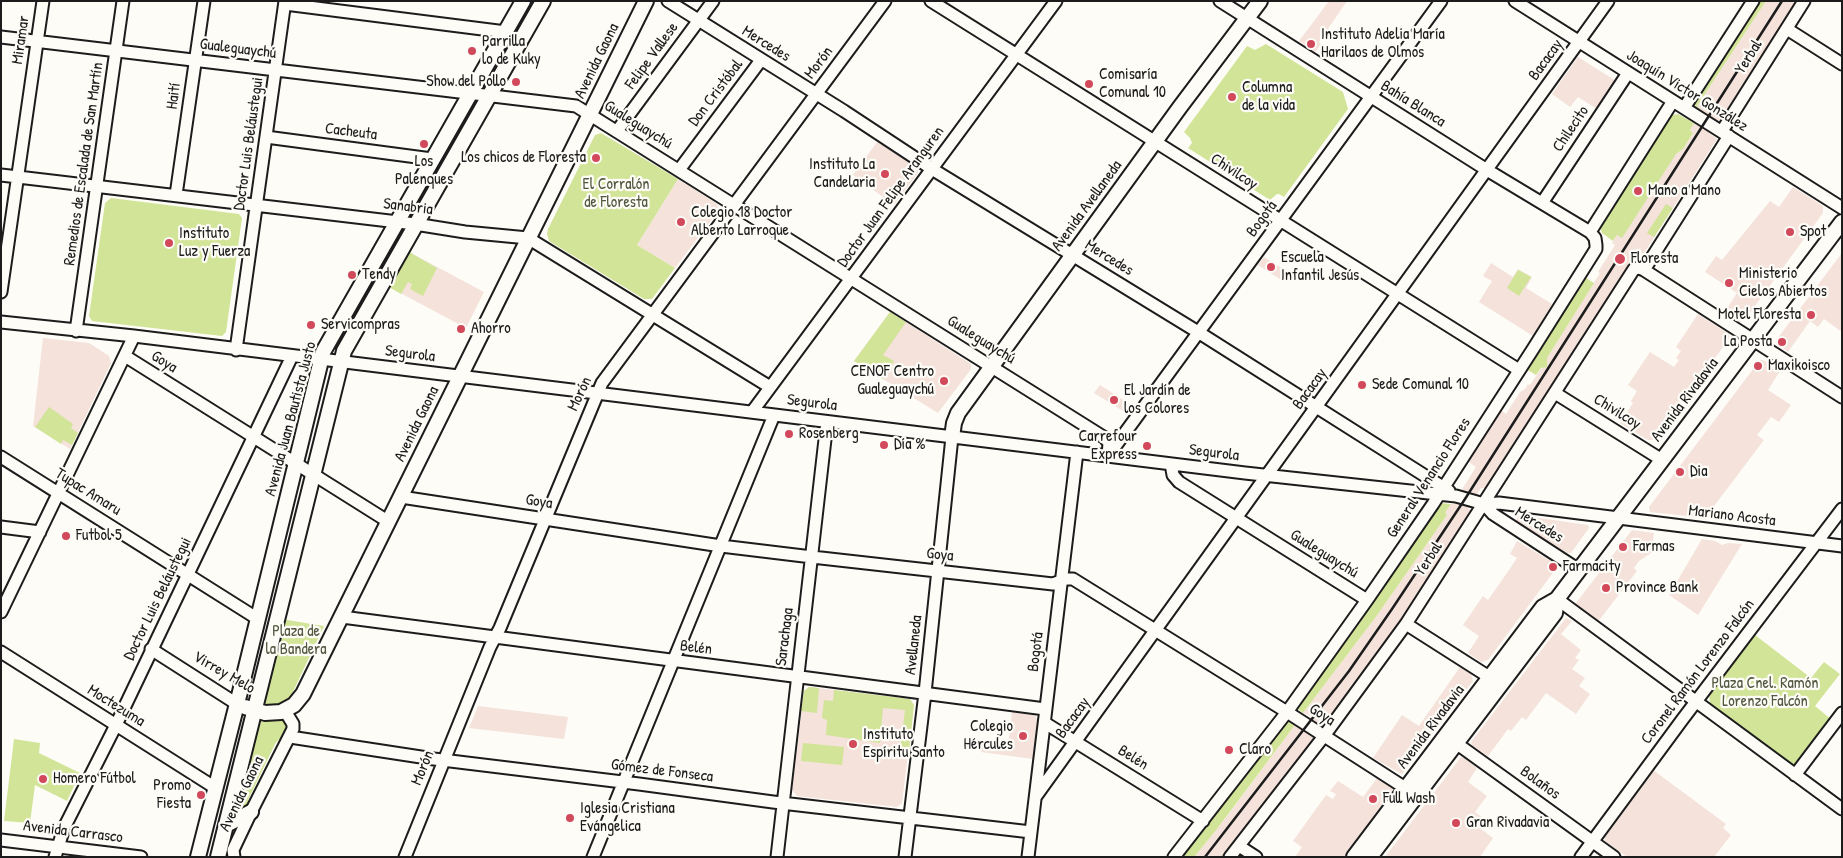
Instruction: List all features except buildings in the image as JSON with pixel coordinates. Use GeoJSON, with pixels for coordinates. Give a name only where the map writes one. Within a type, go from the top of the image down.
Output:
{"type":"FeatureCollection","features":[{"type":"Feature","properties":{"kind":"main road","name":"Avenida Juan Bautista Justo"},"geometry":{"type":"LineString","coordinates":[[198,857],[325,348],[523,1]]}},
{"type":"Feature","properties":{"kind":"main road","name":"Avenida Juan Bautista Justo"},"geometry":{"type":"LineString","coordinates":[[218,857],[344,351],[543,1]]}},
{"type":"Feature","properties":{"kind":"main road","name":"Avenida Gaona"},"geometry":{"type":"LineString","coordinates":[[285,711],[301,697],[342,617],[646,1]]}},
{"type":"Feature","properties":{"kind":"main road","name":"Avenida Avellaneda"},"geometry":{"type":"LineString","coordinates":[[952,437],[958,413],[1155,141],[1260,1]]}},
{"type":"Feature","properties":{"kind":"main road","name":"Avenida Rivadavia"},"geometry":{"type":"LineString","coordinates":[[1354,857],[1411,792],[1496,681],[1555,613],[1557,599],[1842,222]]}},
{"type":"Feature","properties":{"kind":"main road","name":"Virrey Melo"},"geometry":{"type":"LineString","coordinates":[[237,704],[271,713],[285,711]]}},
{"type":"Feature","properties":{"kind":"main road","name":"Avenida Rivadavia"},"geometry":{"type":"LineString","coordinates":[[1370,857],[1411,792]]}},
{"type":"Feature","properties":{"kind":"main road"},"geometry":{"type":"LineString","coordinates":[[226,825],[251,812]]}},
{"type":"Feature","properties":{"kind":"street","name":"Miramar"},"geometry":{"type":"LineString","coordinates":[[1,292],[43,1]]}},
{"type":"Feature","properties":{"kind":"street","name":"Remedios de Escalada de San Martín"},"geometry":{"type":"LineString","coordinates":[[76,331],[123,1]]}},
{"type":"Feature","properties":{"kind":"street","name":"Haití"},"geometry":{"type":"LineString","coordinates":[[176,195],[204,1]]}},
{"type":"Feature","properties":{"kind":"street","name":"Mercedes"},"geometry":{"type":"LineString","coordinates":[[668,1],[932,168],[1424,474],[1441,491],[1484,504],[1493,514],[1510,526],[1579,570]]}},
{"type":"Feature","properties":{"kind":"street","name":"Felipe Vallese"},"geometry":{"type":"LineString","coordinates":[[617,131],[713,1]]}},
{"type":"Feature","properties":{"kind":"street","name":"Morón"},"geometry":{"type":"LineString","coordinates":[[405,857],[602,383],[885,1]]}},
{"type":"Feature","properties":{"kind":"street","name":"Chivilcoy"},"geometry":{"type":"LineString","coordinates":[[931,1],[1519,370]]}},
{"type":"Feature","properties":{"kind":"street","name":"Doctor Juan Felipe Aranguren"},"geometry":{"type":"LineString","coordinates":[[752,412],[1056,1]]}},
{"type":"Feature","properties":{"kind":"street","name":"Bahía Blanca"},"geometry":{"type":"LineString","coordinates":[[1220,1],[1487,170],[1590,232]]}},
{"type":"Feature","properties":{"kind":"street","name":"Bogotá"},"geometry":{"type":"LineString","coordinates":[[1108,456],[1441,1]]}},
{"type":"Feature","properties":{"kind":"street","name":"Joaquín Victor González"},"geometry":{"type":"LineString","coordinates":[[1516,1],[1842,208]]}},
{"type":"Feature","properties":{"kind":"street","name":"Bacacay"},"geometry":{"type":"LineString","coordinates":[[1036,796],[1608,1]]}},
{"type":"Feature","properties":{"kind":"street","name":"Yerbal"},"geometry":{"type":"LineString","coordinates":[[1230,857],[1324,736],[1406,624],[1631,273],[1641,269],[1725,134],[1804,1]]}},
{"type":"Feature","properties":{"kind":"street"},"geometry":{"type":"LineString","coordinates":[[285,3],[506,32]]}},
{"type":"Feature","properties":{"kind":"street","name":"Doctor Luis Beláustegui"},"geometry":{"type":"LineString","coordinates":[[236,350],[285,3]]}},
{"type":"Feature","properties":{"kind":"street"},"geometry":{"type":"LineString","coordinates":[[1684,108],[1748,3]]}},
{"type":"Feature","properties":{"kind":"street"},"geometry":{"type":"LineString","coordinates":[[1787,29],[1842,64]]}},
{"type":"Feature","properties":{"kind":"street","name":"Gualeguaychú"},"geometry":{"type":"LineString","coordinates":[[1,37],[576,106],[1105,438],[1109,443],[1108,456]]}},
{"type":"Feature","properties":{"kind":"street","name":"Don Cristóbal"},"geometry":{"type":"LineString","coordinates":[[679,170],[761,60]]}},
{"type":"Feature","properties":{"kind":"street","name":"Chilecito"},"geometry":{"type":"LineString","coordinates":[[1542,203],[1628,73]]}},
{"type":"Feature","properties":{"kind":"street"},"geometry":{"type":"LineString","coordinates":[[1590,232],[1673,101]]}},
{"type":"Feature","properties":{"kind":"street","name":"Cacheuta"},"geometry":{"type":"LineString","coordinates":[[266,137],[432,158]]}},
{"type":"Feature","properties":{"kind":"street","name":"Sanabria"},"geometry":{"type":"LineString","coordinates":[[1,175],[415,224],[465,232],[528,238],[770,387]]}},
{"type":"Feature","properties":{"kind":"street","name":"General Venancio Flores"},"geometry":{"type":"LineString","coordinates":[[1174,857],[1204,821],[1287,712],[1367,600],[1441,491],[1596,249],[1595,238],[1590,232]]}},
{"type":"Feature","properties":{"kind":"street"},"geometry":{"type":"LineString","coordinates":[[1641,269],[1842,397]]}},
{"type":"Feature","properties":{"kind":"street","name":"Segurola"},"geometry":{"type":"LineString","coordinates":[[1,322],[134,336],[1416,493],[1441,491]]}},
{"type":"Feature","properties":{"kind":"street"},"geometry":{"type":"LineString","coordinates":[[1,612],[134,336]]}},
{"type":"Feature","properties":{"kind":"street","name":"Goya"},"geometry":{"type":"LineString","coordinates":[[125,356],[313,476],[389,522]]}},
{"type":"Feature","properties":{"kind":"street","name":"Doctor Luis Beláustegui"},"geometry":{"type":"LineString","coordinates":[[56,852],[64,828],[116,725],[292,356]]}},
{"type":"Feature","properties":{"kind":"street","name":"Chivilcoy"},"geometry":{"type":"LineString","coordinates":[[1555,393],[1662,460]]}},
{"type":"Feature","properties":{"kind":"street"},"geometry":{"type":"LineString","coordinates":[[592,857],[774,415]]}},
{"type":"Feature","properties":{"kind":"street","name":"Sarachaga"},"geometry":{"type":"LineString","coordinates":[[777,857],[828,422]]}},
{"type":"Feature","properties":{"kind":"street","name":"Avellaneda"},"geometry":{"type":"LineString","coordinates":[[905,857],[925,693],[952,437]]}},
{"type":"Feature","properties":{"kind":"street","name":"Bogotá"},"geometry":{"type":"LineString","coordinates":[[1028,857],[1077,452]]}},
{"type":"Feature","properties":{"kind":"street","name":"Tupac Amaru"},"geometry":{"type":"LineString","coordinates":[[1,457],[258,619]]}},
{"type":"Feature","properties":{"kind":"street","name":"Gualeguaychú"},"geometry":{"type":"LineString","coordinates":[[1171,464],[1173,475],[1179,482],[1367,600]]}},
{"type":"Feature","properties":{"kind":"street"},"geometry":{"type":"LineString","coordinates":[[1416,493],[1424,486],[1424,474]]}},
{"type":"Feature","properties":{"kind":"street","name":"Goya"},"geometry":{"type":"LineString","coordinates":[[401,496],[720,546],[1053,584],[1070,579],[1079,581],[1411,792]]}},
{"type":"Feature","properties":{"kind":"street"},"geometry":{"type":"LineString","coordinates":[[1484,504],[1499,503],[1618,518]]}},
{"type":"Feature","properties":{"kind":"street"},"geometry":{"type":"LineString","coordinates":[[1510,526],[1508,518],[1510,512],[1520,506]]}},
{"type":"Feature","properties":{"kind":"street","name":"Coronel Ramón Lorenzo Falcón"},"geometry":{"type":"LineString","coordinates":[[1581,857],[1842,509]]}},
{"type":"Feature","properties":{"kind":"street","name":"Mariano Acosta"},"geometry":{"type":"LineString","coordinates":[[1618,518],[1842,546]]}},
{"type":"Feature","properties":{"kind":"street"},"geometry":{"type":"LineString","coordinates":[[1,528],[40,532]]}},
{"type":"Feature","properties":{"kind":"street"},"geometry":{"type":"LineString","coordinates":[[1557,599],[1842,809]]}},
{"type":"Feature","properties":{"kind":"street","name":"Belén"},"geometry":{"type":"LineString","coordinates":[[342,617],[1046,709]]}},
{"type":"Feature","properties":{"kind":"street"},"geometry":{"type":"LineString","coordinates":[[1406,624],[1496,681]]}},
{"type":"Feature","properties":{"kind":"street","name":"Virrey Melo"},"geometry":{"type":"LineString","coordinates":[[151,649],[237,704]]}},
{"type":"Feature","properties":{"kind":"street","name":"Moctezuma"},"geometry":{"type":"LineString","coordinates":[[1,652],[214,788]]}},
{"type":"Feature","properties":{"kind":"street"},"geometry":{"type":"LineString","coordinates":[[285,711],[293,724],[290,737]]}},
{"type":"Feature","properties":{"kind":"street"},"geometry":{"type":"LineString","coordinates":[[1795,776],[1842,714]]}},
{"type":"Feature","properties":{"kind":"street","name":"Belén"},"geometry":{"type":"LineString","coordinates":[[1045,723],[1204,821]]}},
{"type":"Feature","properties":{"kind":"street","name":"Gómez de Fonseca"},"geometry":{"type":"LineString","coordinates":[[290,737],[444,760],[1031,832]]}},
{"type":"Feature","properties":{"kind":"street","name":"Avenida Gaona"},"geometry":{"type":"LineString","coordinates":[[234,857],[233,850],[290,737]]}},
{"type":"Feature","properties":{"kind":"street","name":"Bolaños"},"geometry":{"type":"LineString","coordinates":[[1451,739],[1614,857]]}},
{"type":"Feature","properties":{"kind":"street","name":"Avenida Carrasco"},"geometry":{"type":"LineString","coordinates":[[1,840],[56,852],[141,857]]}},
{"type":"Feature","properties":{"kind":"street"},"geometry":{"type":"LineString","coordinates":[[1239,846],[1256,857]]}},
{"type":"Feature","properties":{"kind":"shaded area"},"geometry":{"type":"Polygon","coordinates":[[[1329,1],[1347,1],[1319,42],[1321,44],[1315,52],[1299,41],[1329,1]]]}},
{"type":"Feature","properties":{"kind":"shaded area"},"geometry":{"type":"Polygon","coordinates":[[[1766,1],[1797,1],[1723,118],[1720,121],[1717,120],[1709,133],[1717,139],[1641,258],[1639,260],[1635,259],[1488,488],[1481,488],[1468,509],[1474,511],[1397,629],[1327,723],[1323,721],[1313,736],[1314,740],[1224,857],[1194,857],[1225,819],[1295,725],[1302,729],[1312,716],[1303,713],[1378,614],[1447,515],[1444,512],[1453,504],[1476,467],[1466,460],[1499,409],[1506,414],[1520,392],[1528,384],[1530,385],[1540,370],[1546,365],[1547,358],[1600,273],[1598,272],[1615,245],[1612,243],[1617,235],[1622,237],[1675,155],[1683,149],[1693,133],[1690,130],[1692,126],[1694,123],[1698,125],[1704,115],[1697,111],[1697,106],[1766,1]]]}},
{"type":"Feature","properties":{"kind":"shaded area"},"geometry":{"type":"Polygon","coordinates":[[[1578,57],[1616,81],[1597,109],[1578,97],[1570,107],[1552,94],[1578,57]]]}},
{"type":"Feature","properties":{"kind":"shaded area","name":"Instituto La Candelaria"},"geometry":{"type":"Polygon","coordinates":[[[877,142],[917,166],[918,173],[894,205],[853,175],[877,142]]]}},
{"type":"Feature","properties":{"kind":"shaded area","name":"Colegio 18 Doctor Alberto Larroque"},"geometry":{"type":"Polygon","coordinates":[[[678,179],[717,204],[719,210],[675,268],[637,245],[678,179]]]}},
{"type":"Feature","properties":{"kind":"shaded area"},"geometry":{"type":"Polygon","coordinates":[[[1793,187],[1823,206],[1823,213],[1744,321],[1738,322],[1724,313],[1737,293],[1705,272],[1716,256],[1722,260],[1770,201],[1779,207],[1793,187]]]}},
{"type":"Feature","properties":{"kind":"shaded area"},"geometry":{"type":"Polygon","coordinates":[[[409,252],[484,292],[466,328],[389,287],[409,252]]]}},
{"type":"Feature","properties":{"kind":"shaded area"},"geometry":{"type":"Polygon","coordinates":[[[1842,253],[1842,332],[1824,319],[1818,327],[1810,321],[1788,352],[1779,345],[1777,339],[1842,253]]]}},
{"type":"Feature","properties":{"kind":"shaded area","name":"Escuela Infantil Jesús"},"geometry":{"type":"Polygon","coordinates":[[[1264,257],[1288,272],[1283,281],[1258,265],[1264,257]]]}},
{"type":"Feature","properties":{"kind":"shaded area"},"geometry":{"type":"Polygon","coordinates":[[[1491,263],[1513,277],[1518,269],[1532,277],[1526,288],[1552,304],[1533,336],[1479,302],[1492,281],[1483,276],[1491,263]]]}},
{"type":"Feature","properties":{"kind":"shaded area"},"geometry":{"type":"Polygon","coordinates":[[[890,312],[971,364],[971,369],[938,413],[854,361],[890,312]]]}},
{"type":"Feature","properties":{"kind":"shaded area"},"geometry":{"type":"Polygon","coordinates":[[[1698,314],[1729,334],[1730,338],[1653,440],[1648,440],[1620,423],[1633,403],[1631,401],[1637,391],[1628,385],[1650,352],[1674,367],[1679,360],[1676,358],[1681,351],[1676,347],[1698,314]]]}},
{"type":"Feature","properties":{"kind":"shaded area"},"geometry":{"type":"Polygon","coordinates":[[[43,338],[89,343],[109,356],[111,363],[70,449],[33,426],[43,338]]]}},
{"type":"Feature","properties":{"kind":"shaded area"},"geometry":{"type":"Polygon","coordinates":[[[1760,360],[1780,371],[1768,390],[1791,405],[1779,422],[1771,417],[1757,435],[1764,440],[1705,518],[1650,512],[1649,507],[1760,360]]]}},
{"type":"Feature","properties":{"kind":"shaded area","name":"El Jardín de los Colores"},"geometry":{"type":"Polygon","coordinates":[[[1100,385],[1134,407],[1128,414],[1094,393],[1100,385]]]}},
{"type":"Feature","properties":{"kind":"shaded area"},"geometry":{"type":"Polygon","coordinates":[[[1518,515],[1588,525],[1589,528],[1571,553],[1567,553],[1516,522],[1518,515]]]}},
{"type":"Feature","properties":{"kind":"shaded area"},"geometry":{"type":"Polygon","coordinates":[[[1632,530],[1654,533],[1651,553],[1639,561],[1634,568],[1637,571],[1597,623],[1577,607],[1576,603],[1632,530]]]}},
{"type":"Feature","properties":{"kind":"shaded area"},"geometry":{"type":"Polygon","coordinates":[[[1702,539],[1715,541],[1722,545],[1728,543],[1742,544],[1698,615],[1669,595],[1702,539]]]}},
{"type":"Feature","properties":{"kind":"shaded area"},"geometry":{"type":"Polygon","coordinates":[[[1517,541],[1554,563],[1555,570],[1488,660],[1481,662],[1468,653],[1479,636],[1463,625],[1483,596],[1488,600],[1517,558],[1510,554],[1517,541]]]}},
{"type":"Feature","properties":{"kind":"shaded area"},"geometry":{"type":"Polygon","coordinates":[[[1566,618],[1572,621],[1561,634],[1581,650],[1575,658],[1579,660],[1572,669],[1585,678],[1579,686],[1590,694],[1576,714],[1546,693],[1526,720],[1522,717],[1511,731],[1508,729],[1488,756],[1472,745],[1471,742],[1566,618]]]}},
{"type":"Feature","properties":{"kind":"shaded area"},"geometry":{"type":"Polygon","coordinates":[[[1460,667],[1471,674],[1473,681],[1402,774],[1373,758],[1402,715],[1419,726],[1460,667]]]}},
{"type":"Feature","properties":{"kind":"shaded area","name":"Instituto Espíritu Santo"},"geometry":{"type":"Polygon","coordinates":[[[809,687],[910,699],[914,705],[902,803],[897,807],[797,796],[792,790],[804,691],[809,687]]]}},
{"type":"Feature","properties":{"kind":"shaded area"},"geometry":{"type":"Polygon","coordinates":[[[478,706],[568,717],[564,739],[469,728],[478,706]]]}},
{"type":"Feature","properties":{"kind":"shaded area","name":"Colegio Hércules"},"geometry":{"type":"Polygon","coordinates":[[[1012,712],[1034,715],[1038,720],[1033,759],[981,752],[983,743],[1008,746],[1012,712]]]}},
{"type":"Feature","properties":{"kind":"shaded area"},"geometry":{"type":"Polygon","coordinates":[[[1461,757],[1477,768],[1468,782],[1487,796],[1475,812],[1483,818],[1477,826],[1493,838],[1480,857],[1385,857],[1461,757]]]}},
{"type":"Feature","properties":{"kind":"shaded area"},"geometry":{"type":"Polygon","coordinates":[[[1653,770],[1726,824],[1723,828],[1731,835],[1714,857],[1627,857],[1605,841],[1604,834],[1653,770]]]}},
{"type":"Feature","properties":{"kind":"shaded area"},"geometry":{"type":"Polygon","coordinates":[[[1378,777],[1397,790],[1353,857],[1295,857],[1302,847],[1293,841],[1326,795],[1333,799],[1336,794],[1330,791],[1338,781],[1363,797],[1378,777]]]}},
{"type":"Feature","properties":{"kind":"green space"},"geometry":{"type":"Polygon","coordinates":[[[1757,1],[1766,1],[1697,106],[1699,108],[1697,111],[1691,107],[1757,1]]]}},
{"type":"Feature","properties":{"kind":"green space"},"geometry":{"type":"Polygon","coordinates":[[[1266,44],[1343,92],[1348,109],[1284,197],[1277,194],[1270,200],[1188,148],[1192,143],[1184,132],[1247,46],[1255,50],[1266,44]]]}},
{"type":"Feature","properties":{"kind":"green space","name":"Mano a Mano"},"geometry":{"type":"Polygon","coordinates":[[[1678,114],[1694,123],[1690,130],[1693,133],[1683,149],[1676,154],[1622,238],[1617,235],[1613,241],[1602,233],[1600,227],[1672,115],[1678,114]]]}},
{"type":"Feature","properties":{"kind":"green space","name":"El Corralón de Floresta"},"geometry":{"type":"Polygon","coordinates":[[[601,133],[678,179],[637,245],[675,268],[652,299],[644,299],[549,241],[548,229],[595,135],[601,133]]]}},
{"type":"Feature","properties":{"kind":"green space","name":"Instituto Luz y Fuerza"},"geometry":{"type":"Polygon","coordinates":[[[111,198],[239,214],[242,218],[226,332],[222,336],[92,321],[89,316],[105,203],[111,198]]]}},
{"type":"Feature","properties":{"kind":"green space"},"geometry":{"type":"Polygon","coordinates":[[[1666,204],[1673,208],[1654,237],[1647,233],[1666,204]]]}},
{"type":"Feature","properties":{"kind":"green space"},"geometry":{"type":"Polygon","coordinates":[[[409,252],[437,268],[423,296],[410,289],[412,284],[408,282],[401,294],[389,287],[409,252]]]}},
{"type":"Feature","properties":{"kind":"green space"},"geometry":{"type":"Polygon","coordinates":[[[1518,270],[1531,277],[1519,296],[1507,288],[1518,270]]]}},
{"type":"Feature","properties":{"kind":"green space"},"geometry":{"type":"Polygon","coordinates":[[[1583,276],[1594,283],[1547,358],[1547,367],[1541,368],[1536,375],[1526,369],[1583,276]]]}},
{"type":"Feature","properties":{"kind":"green space"},"geometry":{"type":"Polygon","coordinates":[[[890,312],[906,322],[883,355],[894,361],[883,379],[854,361],[890,312]]]}},
{"type":"Feature","properties":{"kind":"green space"},"geometry":{"type":"Polygon","coordinates":[[[49,407],[73,424],[71,428],[78,433],[72,445],[63,440],[61,444],[35,427],[49,407]]]}},
{"type":"Feature","properties":{"kind":"green space"},"geometry":{"type":"Polygon","coordinates":[[[1439,503],[1451,504],[1445,512],[1447,515],[1378,614],[1303,713],[1295,707],[1439,503]]]}},
{"type":"Feature","properties":{"kind":"green space","name":"Plaza de la Bandera"},"geometry":{"type":"Polygon","coordinates":[[[281,619],[324,626],[291,696],[275,705],[262,704],[281,619]]]}},
{"type":"Feature","properties":{"kind":"green space","name":"Plaza Cnel. Ramón Lorenzo Falcón"},"geometry":{"type":"Polygon","coordinates":[[[1755,635],[1811,678],[1824,662],[1840,674],[1815,706],[1832,720],[1795,766],[1710,703],[1709,695],[1755,635]]]}},
{"type":"Feature","properties":{"kind":"green space"},"geometry":{"type":"Polygon","coordinates":[[[809,687],[819,688],[817,713],[801,711],[804,691],[809,687]]]}},
{"type":"Feature","properties":{"kind":"green space"},"geometry":{"type":"Polygon","coordinates":[[[834,690],[910,699],[914,705],[909,751],[900,751],[905,710],[883,708],[880,743],[826,735],[827,720],[822,718],[824,700],[833,701],[834,690]]]}},
{"type":"Feature","properties":{"kind":"green space"},"geometry":{"type":"Polygon","coordinates":[[[283,719],[290,724],[281,743],[279,739],[275,744],[248,800],[247,810],[234,817],[257,722],[283,719]]]}},
{"type":"Feature","properties":{"kind":"green space"},"geometry":{"type":"Polygon","coordinates":[[[1288,719],[1295,725],[1217,829],[1194,857],[1178,857],[1288,719]]]}},
{"type":"Feature","properties":{"kind":"green space","name":"Homero Fútbol"},"geometry":{"type":"Polygon","coordinates":[[[14,739],[40,743],[39,753],[80,773],[67,801],[35,785],[30,823],[4,821],[14,739]]]}},
{"type":"Feature","properties":{"kind":"green space"},"geometry":{"type":"Polygon","coordinates":[[[803,743],[844,747],[842,765],[801,761],[803,743]]]}},
{"type":"Feature","properties":{"kind":"railway"},"geometry":{"type":"LineString","coordinates":[[1205,857],[1349,671],[1392,609],[1465,499],[1782,1]]}},
{"type":"Feature","properties":{"kind":"place","name":"Instituto Adelia María Harilaos de Olmos"},"geometry":{"type":"Point","coordinates":[1311,44]}},
{"type":"Feature","properties":{"kind":"place","name":"Parrilla lo de Kuky"},"geometry":{"type":"Point","coordinates":[472,51]}},
{"type":"Feature","properties":{"kind":"place","name":"Show del Pollo"},"geometry":{"type":"Point","coordinates":[516,82]}},
{"type":"Feature","properties":{"kind":"place","name":"Comisaría Comunal 10"},"geometry":{"type":"Point","coordinates":[1089,84]}},
{"type":"Feature","properties":{"kind":"place","name":"Columna de la vida"},"geometry":{"type":"Point","coordinates":[1232,97]}},
{"type":"Feature","properties":{"kind":"place","name":"Los Palenques"},"geometry":{"type":"Point","coordinates":[424,144]}},
{"type":"Feature","properties":{"kind":"place","name":"Los chicos de Floresta"},"geometry":{"type":"Point","coordinates":[596,158]}},
{"type":"Feature","properties":{"kind":"place","name":"Instituto La Candelaria"},"geometry":{"type":"Point","coordinates":[885,174]}},
{"type":"Feature","properties":{"kind":"place","name":"Mano a Mano"},"geometry":{"type":"Point","coordinates":[1638,191]}},
{"type":"Feature","properties":{"kind":"place","name":"Colegio 18 Doctor Alberto Larroque"},"geometry":{"type":"Point","coordinates":[681,222]}},
{"type":"Feature","properties":{"kind":"place","name":"Spot"},"geometry":{"type":"Point","coordinates":[1790,232]}},
{"type":"Feature","properties":{"kind":"place","name":"Instituto Luz y Fuerza"},"geometry":{"type":"Point","coordinates":[169,243]}},
{"type":"Feature","properties":{"kind":"place","name":"Floresta"},"geometry":{"type":"Point","coordinates":[1620,259]}},
{"type":"Feature","properties":{"kind":"place","name":"Escuela Infantil Jesús"},"geometry":{"type":"Point","coordinates":[1271,267]}},
{"type":"Feature","properties":{"kind":"place","name":"Tendy"},"geometry":{"type":"Point","coordinates":[352,275]}},
{"type":"Feature","properties":{"kind":"place","name":"Ministerio Cielos Abiertos"},"geometry":{"type":"Point","coordinates":[1729,283]}},
{"type":"Feature","properties":{"kind":"place","name":"Motel Floresta"},"geometry":{"type":"Point","coordinates":[1811,315]}},
{"type":"Feature","properties":{"kind":"place","name":"Servicompras"},"geometry":{"type":"Point","coordinates":[311,325]}},
{"type":"Feature","properties":{"kind":"place","name":"Ahorro"},"geometry":{"type":"Point","coordinates":[461,329]}},
{"type":"Feature","properties":{"kind":"place","name":"La Posta"},"geometry":{"type":"Point","coordinates":[1782,342]}},
{"type":"Feature","properties":{"kind":"place","name":"Maxikoisco"},"geometry":{"type":"Point","coordinates":[1758,366]}},
{"type":"Feature","properties":{"kind":"place","name":"CENOF Centro Gualeguaychú"},"geometry":{"type":"Point","coordinates":[944,381]}},
{"type":"Feature","properties":{"kind":"place","name":"Sede Comunal 10"},"geometry":{"type":"Point","coordinates":[1362,385]}},
{"type":"Feature","properties":{"kind":"place","name":"El Jardín de los Colores"},"geometry":{"type":"Point","coordinates":[1114,400]}},
{"type":"Feature","properties":{"kind":"place","name":"Rosenberg"},"geometry":{"type":"Point","coordinates":[789,434]}},
{"type":"Feature","properties":{"kind":"place","name":"Día %"},"geometry":{"type":"Point","coordinates":[884,445]}},
{"type":"Feature","properties":{"kind":"place","name":"Carrefour Express"},"geometry":{"type":"Point","coordinates":[1147,446]}},
{"type":"Feature","properties":{"kind":"place","name":"Dia"},"geometry":{"type":"Point","coordinates":[1680,472]}},
{"type":"Feature","properties":{"kind":"place","name":"Futbol 5"},"geometry":{"type":"Point","coordinates":[66,536]}},
{"type":"Feature","properties":{"kind":"place","name":"Farmas"},"geometry":{"type":"Point","coordinates":[1623,547]}},
{"type":"Feature","properties":{"kind":"place","name":"Farmacity"},"geometry":{"type":"Point","coordinates":[1553,567]}},
{"type":"Feature","properties":{"kind":"place","name":"Province Bank"},"geometry":{"type":"Point","coordinates":[1606,588]}},
{"type":"Feature","properties":{"kind":"place","name":"Colegio Hércules"},"geometry":{"type":"Point","coordinates":[1023,736]}},
{"type":"Feature","properties":{"kind":"place","name":"Instituto Espíritu Santo"},"geometry":{"type":"Point","coordinates":[853,744]}},
{"type":"Feature","properties":{"kind":"place","name":"Claro"},"geometry":{"type":"Point","coordinates":[1229,750]}},
{"type":"Feature","properties":{"kind":"place","name":"Homero Fútbol"},"geometry":{"type":"Point","coordinates":[43,779]}},
{"type":"Feature","properties":{"kind":"place","name":"Promo Fiesta"},"geometry":{"type":"Point","coordinates":[201,795]}},
{"type":"Feature","properties":{"kind":"place","name":"Full Wash"},"geometry":{"type":"Point","coordinates":[1373,799]}},
{"type":"Feature","properties":{"kind":"place","name":"Iglesia Cristiana Evángelica"},"geometry":{"type":"Point","coordinates":[570,818]}},
{"type":"Feature","properties":{"kind":"place","name":"Gran Rivadavia"},"geometry":{"type":"Point","coordinates":[1456,823]}}]}
